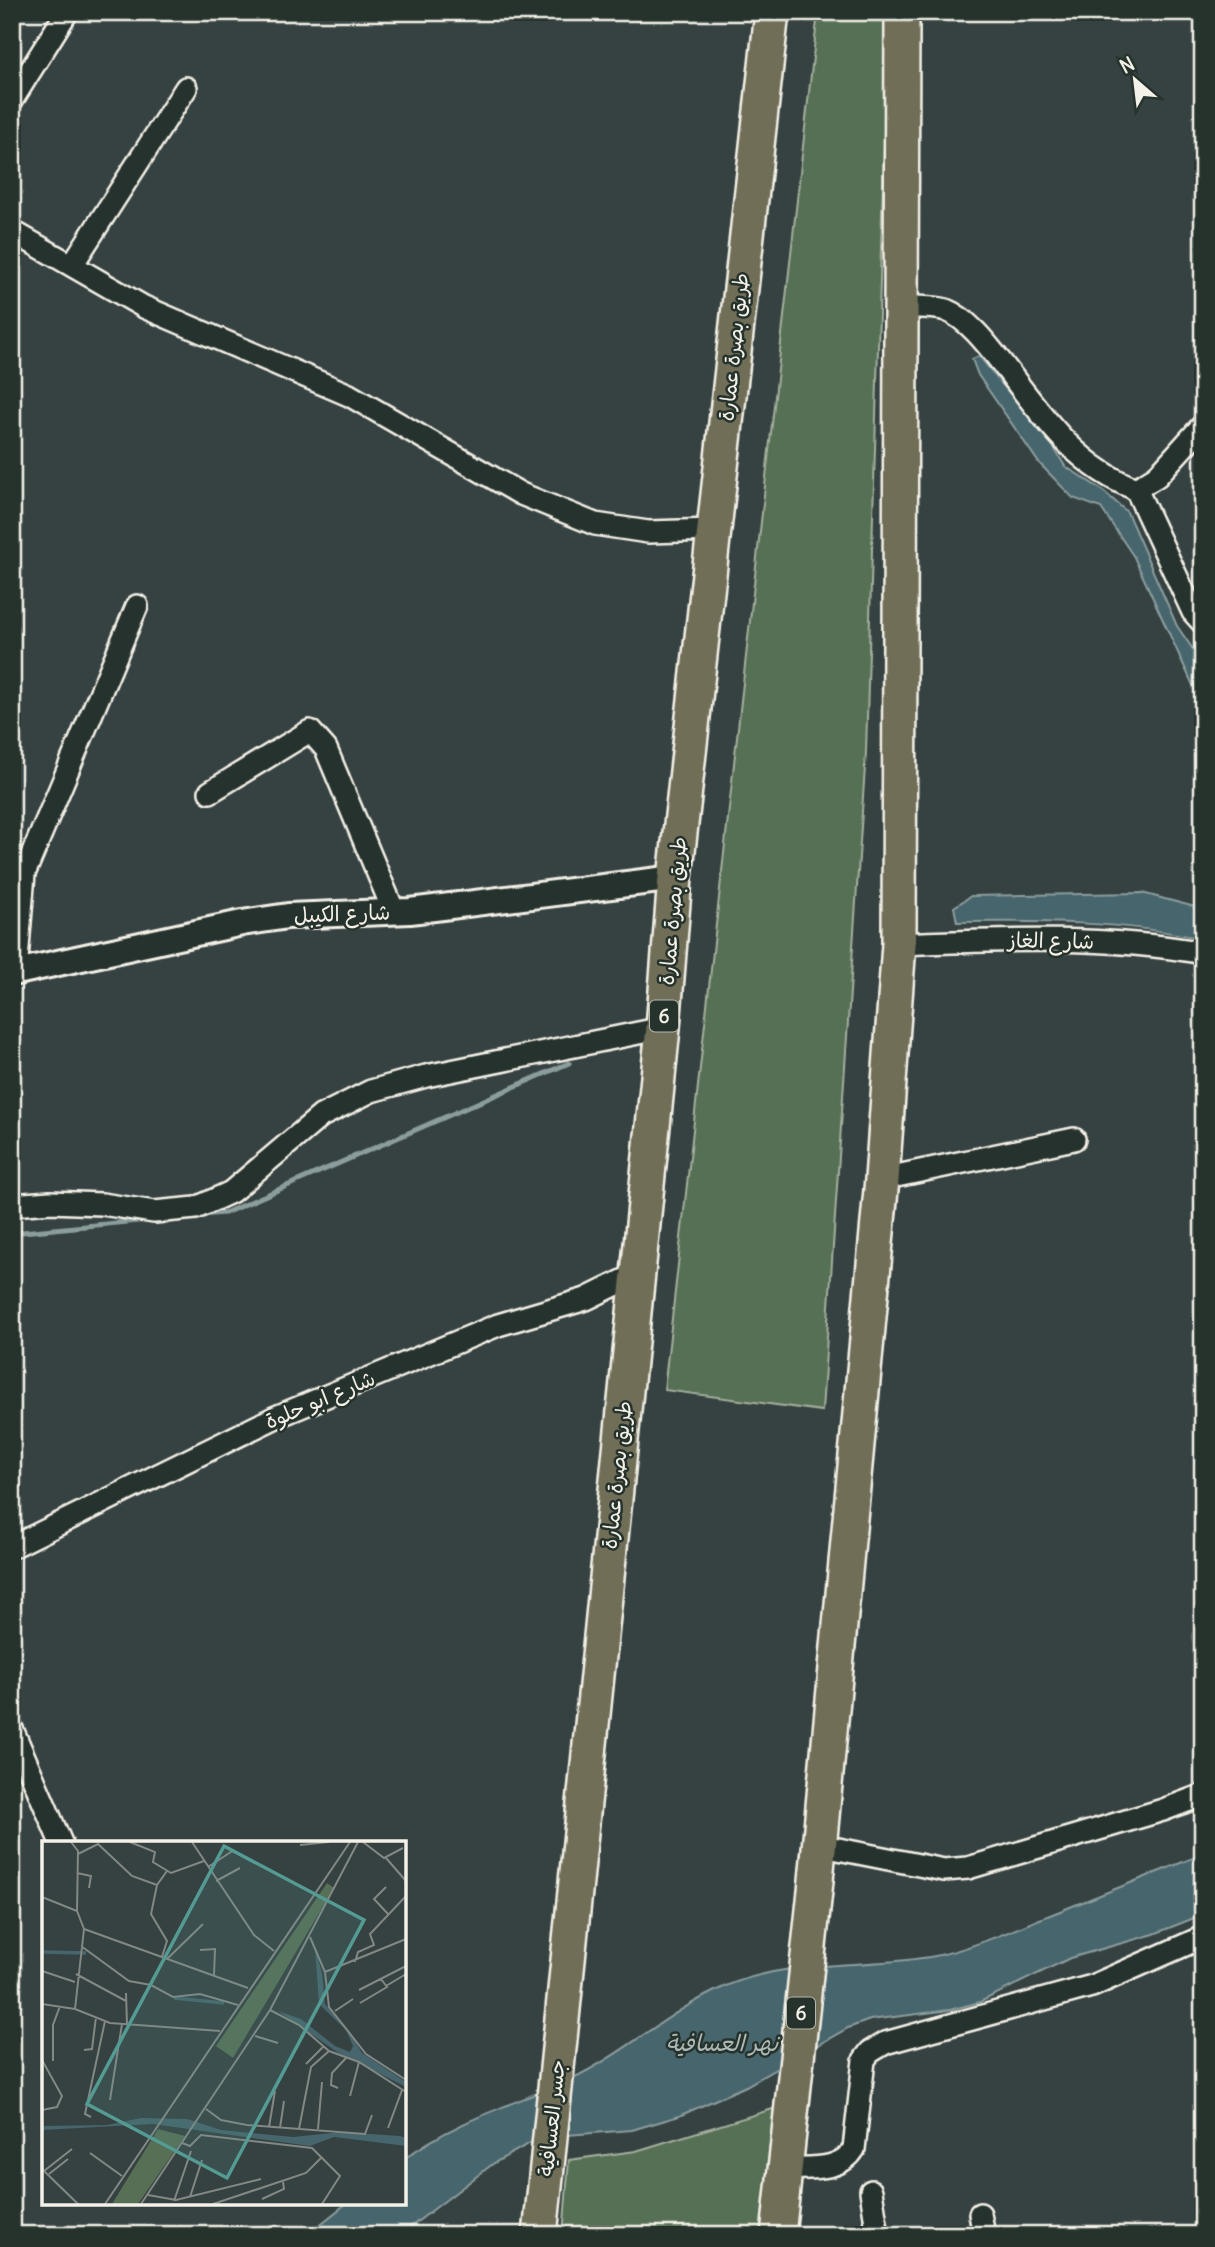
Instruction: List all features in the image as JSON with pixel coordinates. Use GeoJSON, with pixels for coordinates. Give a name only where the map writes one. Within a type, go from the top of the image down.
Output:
{"type":"FeatureCollection","features":[{"type":"Feature","properties":{"kind":"highway","name":"طريق بصرة عمارة"},"geometry":{"type":"LineString","coordinates":[[562,2020],[663,1028],[675,878],[772,12]]}},
{"type":"Feature","properties":{"kind":"highway","name":"6"},"geometry":{"type":"LineString","coordinates":[[778,2235],[815,1891],[882,1179],[900,944],[902,12]]}},
{"type":"Feature","properties":{"kind":"highway","name":"جسر العسافية"},"geometry":{"type":"LineString","coordinates":[[541,2226],[562,2020]]}},
{"type":"Feature","properties":{"kind":"street"},"geometry":{"type":"LineString","coordinates":[[12,100],[67,12]]}},
{"type":"Feature","properties":{"kind":"street"},"geometry":{"type":"LineString","coordinates":[[72,265],[186,88]]}},
{"type":"Feature","properties":{"kind":"street"},"geometry":{"type":"LineString","coordinates":[[12,231],[144,307],[349,395],[521,494],[595,524],[648,532],[715,530]]}},
{"type":"Feature","properties":{"kind":"street"},"geometry":{"type":"LineString","coordinates":[[903,306],[946,310],[967,324],[987,345],[1070,450],[1109,479],[1136,489],[1193,612],[1203,623]]}},
{"type":"Feature","properties":{"kind":"street"},"geometry":{"type":"LineString","coordinates":[[1136,489],[1157,476],[1203,425]]}},
{"type":"Feature","properties":{"kind":"street"},"geometry":{"type":"LineString","coordinates":[[14,973],[24,874],[137,606]]}},
{"type":"Feature","properties":{"kind":"street"},"geometry":{"type":"LineString","coordinates":[[210,792],[310,731],[326,749],[394,912]]}},
{"type":"Feature","properties":{"kind":"street","name":"شارع الكيبل"},"geometry":{"type":"LineString","coordinates":[[14,973],[242,923],[288,916],[394,912],[675,878]]}},
{"type":"Feature","properties":{"kind":"street","name":"شارع الغاز"},"geometry":{"type":"LineString","coordinates":[[900,944],[1044,939],[1156,945],[1203,953]]}},
{"type":"Feature","properties":{"kind":"street"},"geometry":{"type":"LineString","coordinates":[[12,1205],[50,1202],[102,1204],[154,1212],[196,1208],[231,1192],[321,1116],[371,1091],[426,1076],[663,1028]]}},
{"type":"Feature","properties":{"kind":"street"},"geometry":{"type":"LineString","coordinates":[[882,1179],[1073,1139]]}},
{"type":"Feature","properties":{"kind":"street","name":"شارع ابو حلوة"},"geometry":{"type":"LineString","coordinates":[[12,1547],[276,1417],[498,1325],[586,1299],[637,1274]]}},
{"type":"Feature","properties":{"kind":"street"},"geometry":{"type":"LineString","coordinates":[[12,1729],[60,1841]]}},
{"type":"Feature","properties":{"kind":"street"},"geometry":{"type":"LineString","coordinates":[[818,1845],[944,1870],[968,1868],[1163,1810],[1203,1795]]}},
{"type":"Feature","properties":{"kind":"street"},"geometry":{"type":"LineString","coordinates":[[785,2169],[838,2165],[848,2159],[854,2149],[864,2060],[870,2052],[885,2043],[1092,1986],[1203,1937]]}},
{"type":"Feature","properties":{"kind":"street"},"geometry":{"type":"LineString","coordinates":[[871,2191],[878,2235]]}},
{"type":"Feature","properties":{"kind":"green space"},"geometry":{"type":"Polygon","coordinates":[[[818,12],[888,12],[866,752],[822,1411],[664,1390],[818,12]]]}},
{"type":"Feature","properties":{"kind":"green space"},"geometry":{"type":"Polygon","coordinates":[[[776,2108],[762,2235],[563,2235],[569,2160],[636,2151],[776,2108]]]}},
{"type":"Feature","properties":{"kind":"water"},"geometry":{"type":"Polygon","coordinates":[[[979,356],[1052,445],[1065,466],[1102,490],[1127,512],[1177,626],[1203,664],[1203,707],[1134,557],[1101,508],[1073,498],[1039,463],[978,375],[972,359],[979,356]]]}},
{"type":"Feature","properties":{"kind":"water"},"geometry":{"type":"Polygon","coordinates":[[[1142,893],[1203,909],[1203,939],[1111,925],[957,922],[954,907],[971,896],[1142,893]]]}},
{"type":"Feature","properties":{"kind":"water","name":"نهر العسافية"},"geometry":{"type":"Polygon","coordinates":[[[1203,1854],[1203,1915],[1154,1934],[1070,1958],[980,2002],[950,2010],[870,2020],[848,2028],[746,2086],[679,2116],[632,2130],[541,2137],[494,2163],[400,2235],[307,2235],[344,2205],[406,2205],[406,2158],[443,2134],[591,2069],[686,2007],[726,1986],[777,1971],[935,1956],[991,1939],[1203,1854]]]}},
{"type":"Feature","properties":{"kind":"waterway"},"geometry":{"type":"LineString","coordinates":[[200,1215],[225,1213],[569,1063]]}},
{"type":"Feature","properties":{"kind":"waterway"},"geometry":{"type":"LineString","coordinates":[[12,1233],[148,1220]]}}]}
